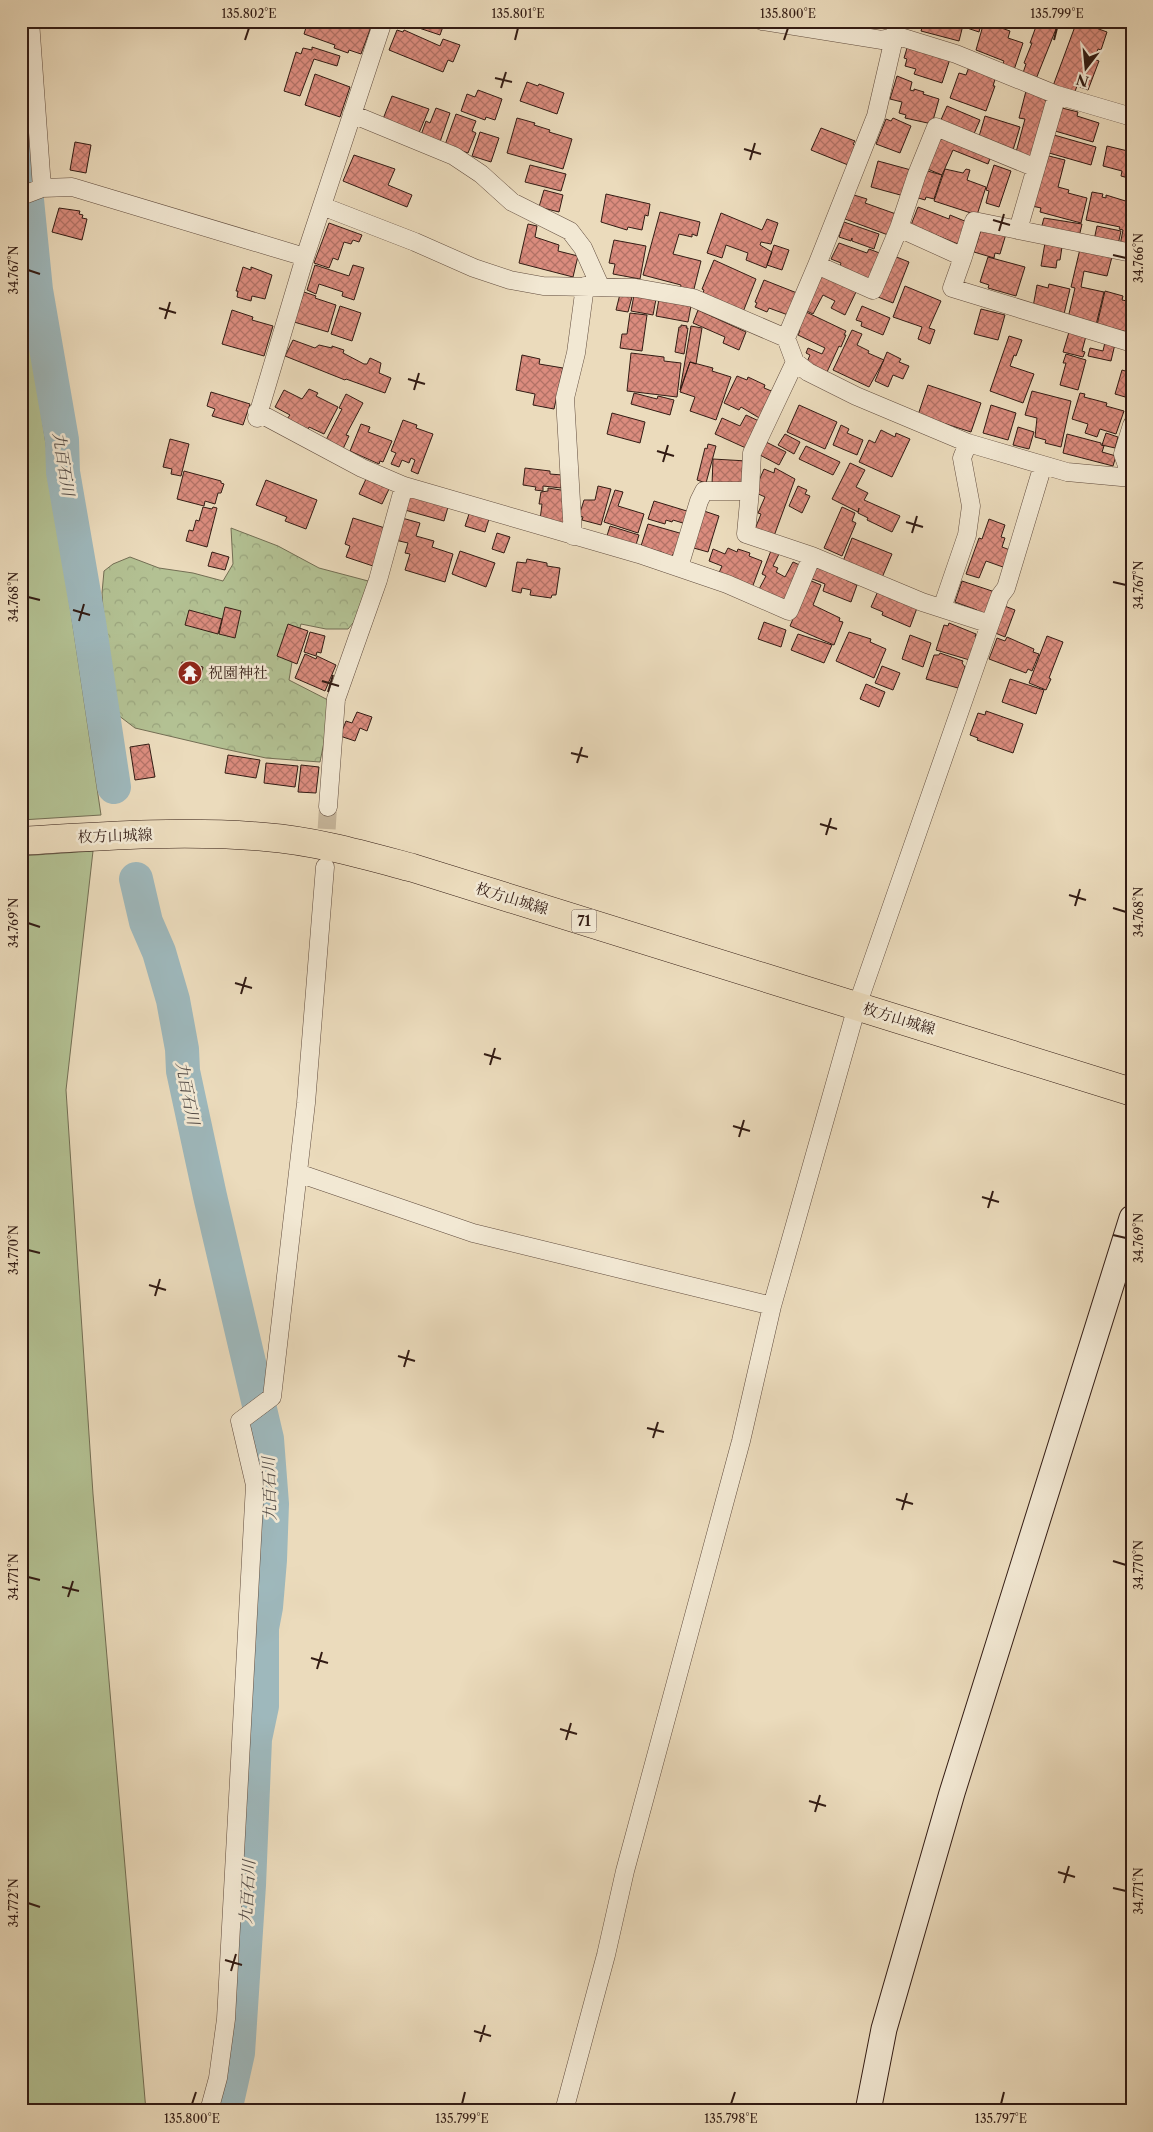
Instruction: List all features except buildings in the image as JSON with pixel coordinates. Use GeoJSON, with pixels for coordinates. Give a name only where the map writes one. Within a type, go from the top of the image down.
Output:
{"type":"FeatureCollection","features":[{"type":"Feature","properties":{"kind":"main road","name":"枚方山城線"},"geometry":{"type":"LineString","coordinates":[[21,841],[194,833],[266,837],[335,847],[413,868],[1132,1092]]}},
{"type":"Feature","properties":{"kind":"street"},"geometry":{"type":"LineString","coordinates":[[30,21],[42,188]]}},
{"type":"Feature","properties":{"kind":"street"},"geometry":{"type":"LineString","coordinates":[[383,21],[305,257],[257,415],[362,468],[404,486],[679,567],[727,584],[790,611],[812,556]]}},
{"type":"Feature","properties":{"kind":"street"},"geometry":{"type":"LineString","coordinates":[[762,21],[882,40],[896,29]]}},
{"type":"Feature","properties":{"kind":"street"},"geometry":{"type":"LineString","coordinates":[[896,29],[904,38],[956,54],[1057,94],[1132,118]]}},
{"type":"Feature","properties":{"kind":"street"},"geometry":{"type":"LineString","coordinates":[[896,29],[876,116],[786,338],[795,362],[808,372],[849,392],[968,443],[1068,472],[1131,478],[1123,454],[1132,425]]}},
{"type":"Feature","properties":{"kind":"street"},"geometry":{"type":"LineString","coordinates":[[1018,230],[1057,94]]}},
{"type":"Feature","properties":{"kind":"street"},"geometry":{"type":"LineString","coordinates":[[352,114],[454,156],[481,174],[512,202],[570,231],[584,248],[593,286],[565,398],[573,536]]}},
{"type":"Feature","properties":{"kind":"street"},"geometry":{"type":"LineString","coordinates":[[817,265],[873,290],[899,228],[916,174],[936,127],[1036,168]]}},
{"type":"Feature","properties":{"kind":"street"},"geometry":{"type":"LineString","coordinates":[[21,196],[42,188],[72,187],[305,257]]}},
{"type":"Feature","properties":{"kind":"street"},"geometry":{"type":"LineString","coordinates":[[322,206],[474,268],[510,280],[543,286],[636,288],[693,298],[786,338]]}},
{"type":"Feature","properties":{"kind":"street"},"geometry":{"type":"LineString","coordinates":[[1132,253],[974,221],[952,288],[1132,343]]}},
{"type":"Feature","properties":{"kind":"street"},"geometry":{"type":"LineString","coordinates":[[899,228],[963,257]]}},
{"type":"Feature","properties":{"kind":"street"},"geometry":{"type":"LineString","coordinates":[[795,362],[752,453],[746,534],[812,556],[922,602],[990,624]]}},
{"type":"Feature","properties":{"kind":"street"},"geometry":{"type":"LineString","coordinates":[[942,608],[967,535],[971,506],[962,458],[968,443]]}},
{"type":"Feature","properties":{"kind":"street"},"geometry":{"type":"LineString","coordinates":[[564,2111],[606,1956],[625,1871],[741,1441],[772,1306],[857,1006],[990,624],[1000,596],[1006,588],[1043,465]]}},
{"type":"Feature","properties":{"kind":"street"},"geometry":{"type":"LineString","coordinates":[[328,807],[336,699],[378,580],[404,486]]}},
{"type":"Feature","properties":{"kind":"street"},"geometry":{"type":"LineString","coordinates":[[679,567],[699,501],[704,491],[750,491]]}},
{"type":"Feature","properties":{"kind":"street"},"geometry":{"type":"LineString","coordinates":[[209,2111],[218,2078],[226,2019],[255,1485],[240,1421],[272,1397],[306,1104],[325,867]]}},
{"type":"Feature","properties":{"kind":"street"},"geometry":{"type":"LineString","coordinates":[[298,1173],[473,1232],[772,1306]]}},
{"type":"Feature","properties":{"kind":"street"},"geometry":{"type":"LineString","coordinates":[[868,2111],[884,2029],[952,1793],[1132,1218]]}},
{"type":"Feature","properties":{"kind":"green space"},"geometry":{"type":"Polygon","coordinates":[[[21,276],[101,815],[21,820],[21,276]]]}},
{"type":"Feature","properties":{"kind":"green space"},"geometry":{"type":"Polygon","coordinates":[[[231,528],[278,546],[319,568],[372,582],[359,616],[348,629],[326,629],[301,624],[289,680],[328,700],[331,707],[320,762],[266,758],[135,728],[114,712],[108,691],[102,593],[104,571],[113,564],[130,557],[159,568],[193,573],[223,581],[233,564],[231,528]]]}},
{"type":"Feature","properties":{"kind":"green space"},"geometry":{"type":"Polygon","coordinates":[[[93,851],[66,1090],[93,1494],[146,2111],[21,2111],[21,856],[93,851]]]}},
{"type":"Feature","properties":{"kind":"waterway","name":"九百石川"},"geometry":{"type":"LineString","coordinates":[[21,140],[36,290],[62,440],[63,472],[89,622],[114,787]]}},
{"type":"Feature","properties":{"kind":"waterway","name":"九百石川"},"geometry":{"type":"LineString","coordinates":[[136,879],[146,922],[159,952],[173,1000],[182,1049],[183,1071],[267,1439],[272,1504],[270,1560],[266,1607],[262,1628],[262,1706],[255,1739],[249,1885],[238,2053],[225,2111]]}},
{"type":"Feature","properties":{"kind":"tunnel"},"geometry":{"type":"LineString","coordinates":[[325,856],[328,807]]}},
{"type":"Feature","properties":{"kind":"place","name":"祝園神社"},"geometry":{"type":"Point","coordinates":[190,673]}}]}
